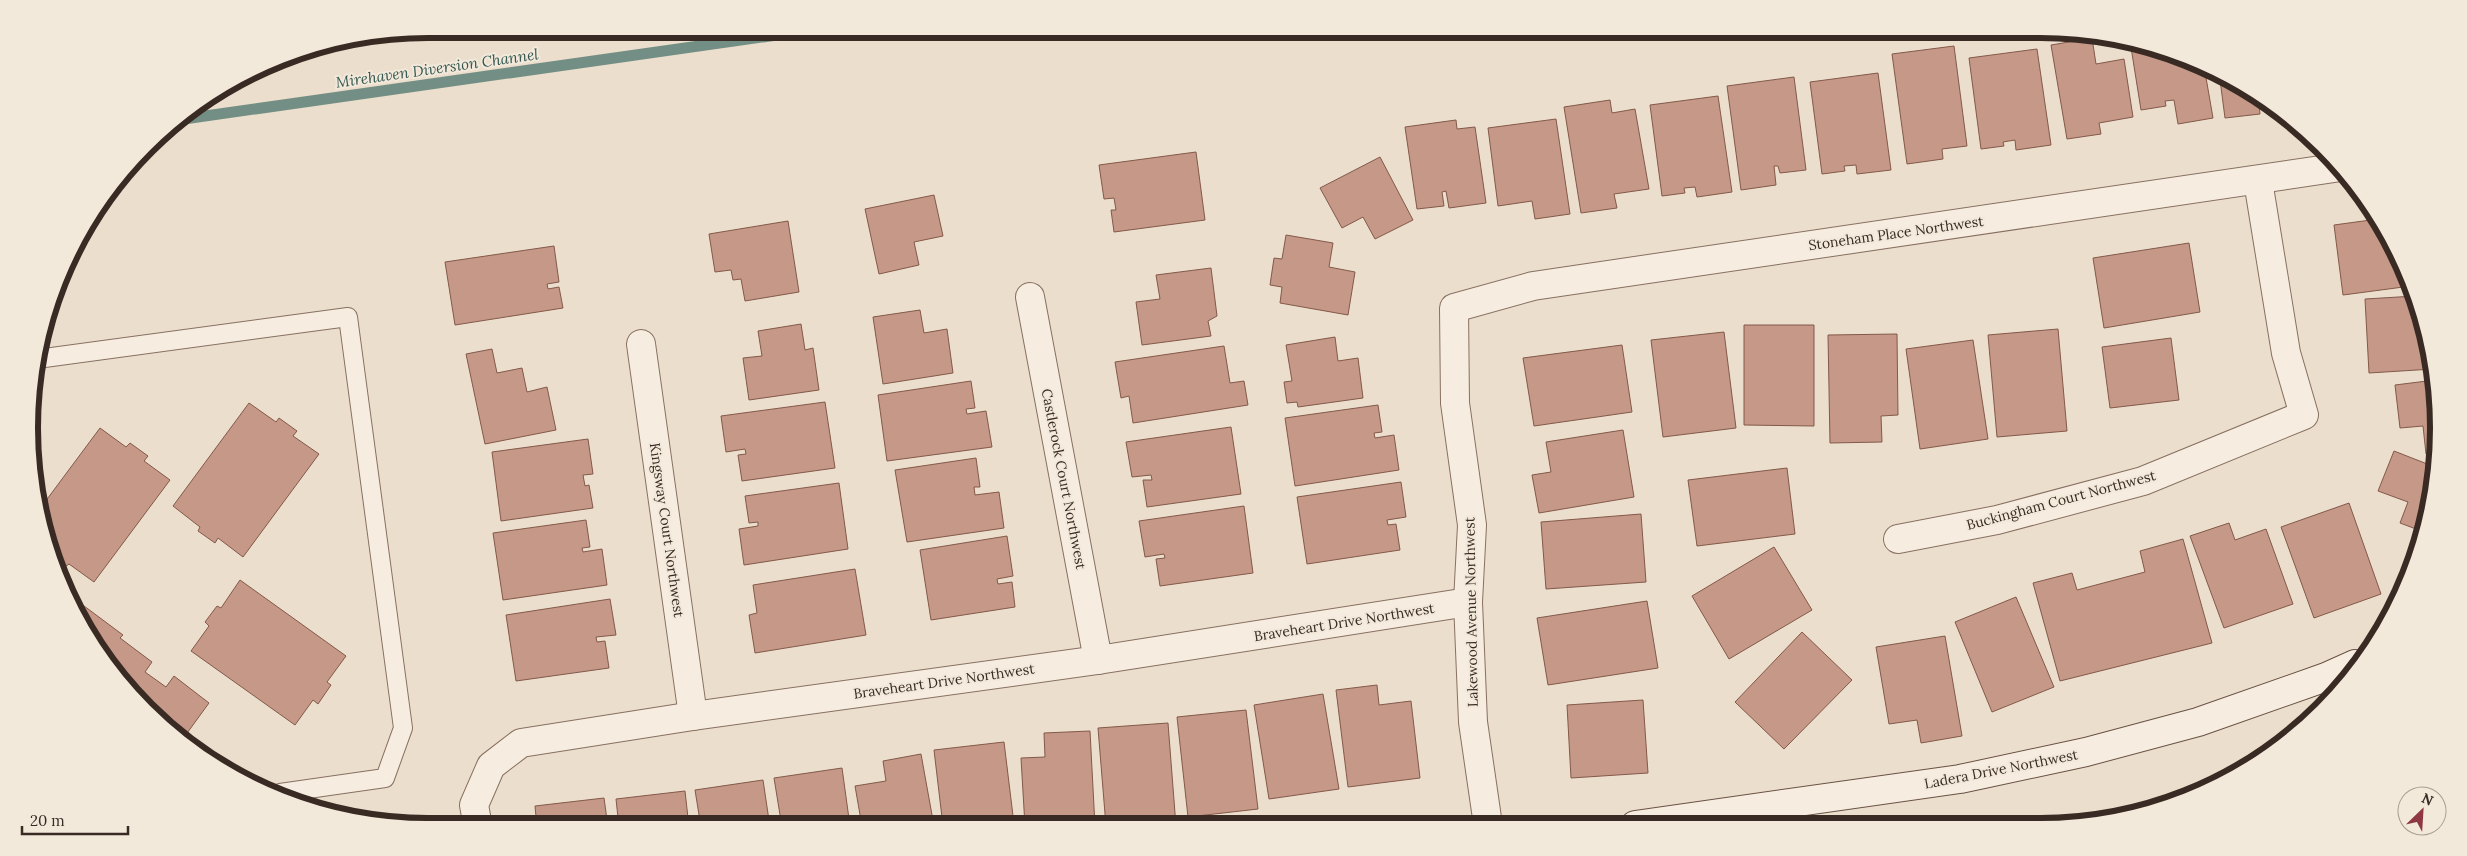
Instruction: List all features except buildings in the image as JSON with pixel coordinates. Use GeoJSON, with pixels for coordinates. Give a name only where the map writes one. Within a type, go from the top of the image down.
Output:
{"type":"FeatureCollection","features":[{"type":"Feature","properties":{"kind":"street","name":"Stoneham Place Northwest"},"geometry":{"type":"LineString","coordinates":[[1454,308],[1533,286],[2258,181],[2331,169]]}},
{"type":"Feature","properties":{"kind":"street","name":"Buckingham Court Northwest"},"geometry":{"type":"LineString","coordinates":[[1898,539],[1997,520],[2143,481],[2304,415],[2286,353],[2258,181]]}},
{"type":"Feature","properties":{"kind":"street","name":"Castlerock Court Northwest"},"geometry":{"type":"LineString","coordinates":[[1030,297],[1098,660]]}},
{"type":"Feature","properties":{"kind":"street","name":"Lakewood Avenue Northwest"},"geometry":{"type":"LineString","coordinates":[[1454,308],[1455,403],[1472,525],[1468,602],[1473,722],[1487,818]]}},
{"type":"Feature","properties":{"kind":"street","name":"Kingsway Court Northwest"},"geometry":{"type":"LineString","coordinates":[[641,344],[693,716]]}},
{"type":"Feature","properties":{"kind":"street","name":"Braveheart Drive Northwest"},"geometry":{"type":"LineString","coordinates":[[476,818],[474,805],[491,766],[521,743],[693,716],[1098,660],[1468,602]]}},
{"type":"Feature","properties":{"kind":"street","name":"Ladera Drive Northwest"},"geometry":{"type":"LineString","coordinates":[[1684,818],[1960,779],[2086,752],[2198,722],[2326,677],[2348,667]]}},
{"type":"Feature","properties":{"kind":"lane"},"geometry":{"type":"LineString","coordinates":[[44,358],[348,317],[403,728],[385,778],[288,793]]}},
{"type":"Feature","properties":{"kind":"waterway","name":"Mirehaven Diversion Channel"},"geometry":{"type":"LineString","coordinates":[[190,118],[756,38]]}}]}
